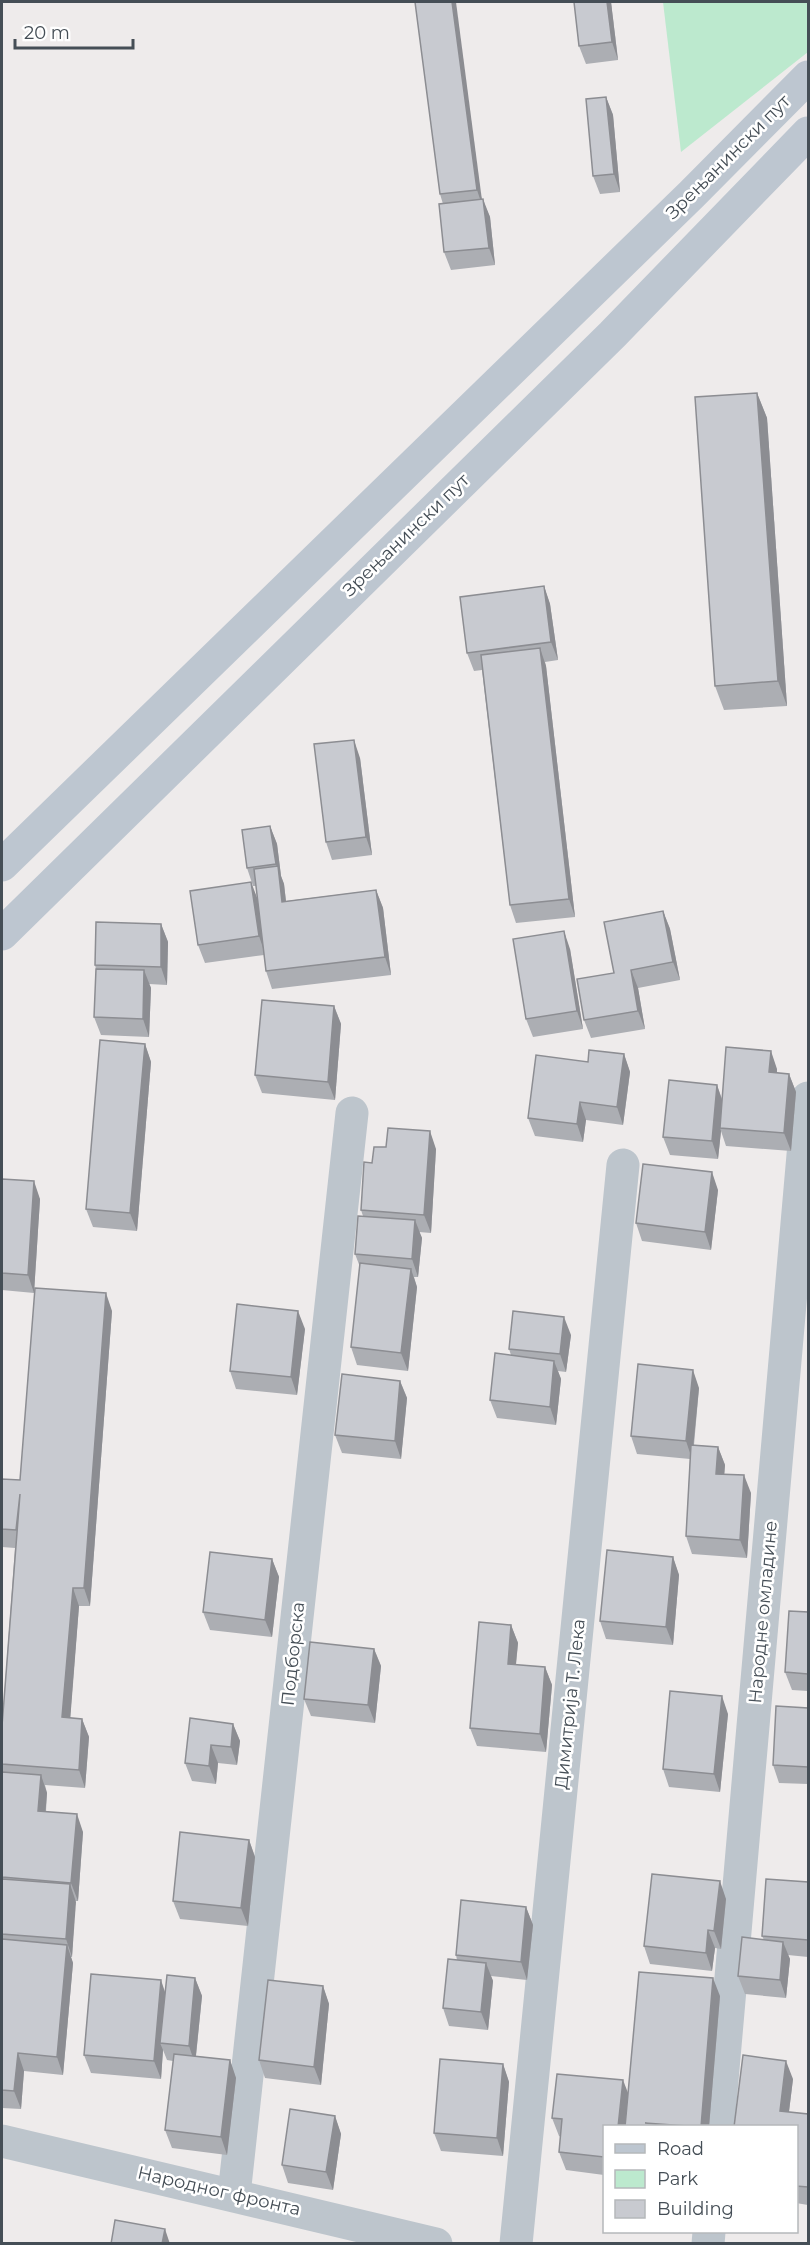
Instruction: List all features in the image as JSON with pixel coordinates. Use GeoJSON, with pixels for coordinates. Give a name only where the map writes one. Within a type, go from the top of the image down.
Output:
{"type":"FeatureCollection","features":[{"type":"Feature","properties":{"kind":"main road","name":"Зрењанински пут"},"geometry":{"type":"LineString","coordinates":[[2,865],[683,202],[808,77]]}},
{"type":"Feature","properties":{"kind":"main road","name":"Зрењанински пут"},"geometry":{"type":"LineString","coordinates":[[2,934],[612,335],[808,134]]}},
{"type":"Feature","properties":{"kind":"street","name":"Народне омладине"},"geometry":{"type":"LineString","coordinates":[[718,2125],[808,1098]]}},
{"type":"Feature","properties":{"kind":"street","name":"Подборска"},"geometry":{"type":"LineString","coordinates":[[234,2195],[352,1113]]}},
{"type":"Feature","properties":{"kind":"street","name":"Димитрија Т. Лека"},"geometry":{"type":"LineString","coordinates":[[516,2244],[623,1165]]}},
{"type":"Feature","properties":{"kind":"street","name":"Народног фронта"},"geometry":{"type":"LineString","coordinates":[[2,2141],[436,2244]]}},
{"type":"Feature","properties":{"kind":"green space"},"geometry":{"type":"Polygon","coordinates":[[[663,2],[808,2],[808,52],[681,152],[663,2]]]}},
{"type":"Feature","properties":{"kind":"building"},"geometry":{"type":"Polygon","coordinates":[[[415,2],[452,2],[477,190],[440,194],[415,2]]]}},
{"type":"Feature","properties":{"kind":"building"},"geometry":{"type":"Polygon","coordinates":[[[574,2],[607,2],[612,42],[579,46],[574,2]]]}},
{"type":"Feature","properties":{"kind":"building"},"geometry":{"type":"Polygon","coordinates":[[[606,97],[614,174],[593,176],[586,99],[606,97]]]}},
{"type":"Feature","properties":{"kind":"building"},"geometry":{"type":"Polygon","coordinates":[[[483,199],[489,248],[444,252],[439,204],[483,199]]]}},
{"type":"Feature","properties":{"kind":"building"},"geometry":{"type":"Polygon","coordinates":[[[757,393],[778,681],[715,686],[695,397],[757,393]]]}},
{"type":"Feature","properties":{"kind":"building"},"geometry":{"type":"Polygon","coordinates":[[[544,586],[551,642],[467,653],[460,597],[544,586]]]}},
{"type":"Feature","properties":{"kind":"building"},"geometry":{"type":"Polygon","coordinates":[[[540,648],[569,899],[510,905],[481,655],[540,648]]]}},
{"type":"Feature","properties":{"kind":"building"},"geometry":{"type":"Polygon","coordinates":[[[354,740],[366,837],[326,842],[314,744],[354,740]]]}},
{"type":"Feature","properties":{"kind":"building"},"geometry":{"type":"Polygon","coordinates":[[[270,826],[276,864],[247,868],[242,830],[270,826]]]}},
{"type":"Feature","properties":{"kind":"building"},"geometry":{"type":"Polygon","coordinates":[[[278,866],[282,902],[376,890],[385,957],[266,971],[254,869],[278,866]]]}},
{"type":"Feature","properties":{"kind":"building"},"geometry":{"type":"Polygon","coordinates":[[[251,882],[259,936],[198,945],[190,891],[251,882]]]}},
{"type":"Feature","properties":{"kind":"building"},"geometry":{"type":"Polygon","coordinates":[[[663,911],[673,962],[631,970],[638,1011],[584,1020],[577,979],[614,973],[604,922],[663,911]]]}},
{"type":"Feature","properties":{"kind":"building"},"geometry":{"type":"Polygon","coordinates":[[[96,922],[161,924],[161,967],[95,965],[96,922]]]}},
{"type":"Feature","properties":{"kind":"building"},"geometry":{"type":"Polygon","coordinates":[[[564,931],[577,1011],[526,1019],[513,939],[564,931]]]}},
{"type":"Feature","properties":{"kind":"building"},"geometry":{"type":"Polygon","coordinates":[[[96,969],[144,970],[143,1019],[94,1017],[96,969]]]}},
{"type":"Feature","properties":{"kind":"building"},"geometry":{"type":"Polygon","coordinates":[[[262,1000],[334,1006],[328,1082],[255,1075],[262,1000]]]}},
{"type":"Feature","properties":{"kind":"building"},"geometry":{"type":"Polygon","coordinates":[[[100,1040],[145,1044],[130,1213],[86,1209],[100,1040]]]}},
{"type":"Feature","properties":{"kind":"building"},"geometry":{"type":"Polygon","coordinates":[[[726,1047],[771,1051],[769,1072],[789,1074],[784,1133],[720,1128],[726,1047]]]}},
{"type":"Feature","properties":{"kind":"building"},"geometry":{"type":"Polygon","coordinates":[[[589,1050],[624,1054],[617,1107],[580,1102],[577,1124],[528,1118],[536,1055],[588,1062],[589,1050]]]}},
{"type":"Feature","properties":{"kind":"building"},"geometry":{"type":"Polygon","coordinates":[[[669,1080],[717,1085],[712,1141],[663,1137],[669,1080]]]}},
{"type":"Feature","properties":{"kind":"building"},"geometry":{"type":"Polygon","coordinates":[[[388,1128],[430,1131],[424,1215],[361,1210],[364,1162],[372,1163],[374,1147],[386,1147],[388,1128]]]}},
{"type":"Feature","properties":{"kind":"building"},"geometry":{"type":"Polygon","coordinates":[[[643,1164],[712,1172],[705,1232],[636,1223],[643,1164]]]}},
{"type":"Feature","properties":{"kind":"building"},"geometry":{"type":"Polygon","coordinates":[[[2,1179],[34,1181],[28,1275],[2,1273],[2,1179]]]}},
{"type":"Feature","properties":{"kind":"building"},"geometry":{"type":"Polygon","coordinates":[[[358,1216],[415,1220],[412,1259],[355,1254],[358,1216]]]}},
{"type":"Feature","properties":{"kind":"building"},"geometry":{"type":"Polygon","coordinates":[[[360,1263],[411,1269],[401,1353],[351,1347],[360,1263]]]}},
{"type":"Feature","properties":{"kind":"building"},"geometry":{"type":"Polygon","coordinates":[[[35,1288],[106,1293],[84,1588],[73,1588],[62,1717],[82,1719],[79,1770],[2,1764],[2,1726],[20,1494],[16,1530],[2,1529],[2,1479],[20,1480],[35,1288]]]}},
{"type":"Feature","properties":{"kind":"building"},"geometry":{"type":"Polygon","coordinates":[[[237,1304],[298,1311],[291,1377],[230,1371],[237,1304]]]}},
{"type":"Feature","properties":{"kind":"building"},"geometry":{"type":"Polygon","coordinates":[[[513,1311],[564,1317],[560,1354],[509,1349],[513,1311]]]}},
{"type":"Feature","properties":{"kind":"building"},"geometry":{"type":"Polygon","coordinates":[[[495,1353],[554,1361],[550,1407],[490,1400],[495,1353]]]}},
{"type":"Feature","properties":{"kind":"building"},"geometry":{"type":"Polygon","coordinates":[[[638,1364],[693,1370],[686,1441],[631,1436],[638,1364]]]}},
{"type":"Feature","properties":{"kind":"building"},"geometry":{"type":"Polygon","coordinates":[[[342,1374],[400,1381],[395,1441],[335,1435],[342,1374]]]}},
{"type":"Feature","properties":{"kind":"building"},"geometry":{"type":"Polygon","coordinates":[[[691,1445],[718,1447],[716,1474],[744,1475],[740,1540],[686,1536],[691,1445]]]}},
{"type":"Feature","properties":{"kind":"building"},"geometry":{"type":"Polygon","coordinates":[[[607,1550],[673,1557],[666,1627],[600,1621],[607,1550]]]}},
{"type":"Feature","properties":{"kind":"building"},"geometry":{"type":"Polygon","coordinates":[[[210,1552],[272,1559],[265,1620],[203,1612],[210,1552]]]}},
{"type":"Feature","properties":{"kind":"building"},"geometry":{"type":"Polygon","coordinates":[[[789,1611],[808,1612],[808,1674],[785,1672],[789,1611]]]}},
{"type":"Feature","properties":{"kind":"building"},"geometry":{"type":"Polygon","coordinates":[[[479,1622],[511,1625],[508,1664],[545,1667],[540,1734],[470,1728],[479,1622]]]}},
{"type":"Feature","properties":{"kind":"building"},"geometry":{"type":"Polygon","coordinates":[[[310,1642],[374,1649],[368,1705],[304,1699],[310,1642]]]}},
{"type":"Feature","properties":{"kind":"building"},"geometry":{"type":"Polygon","coordinates":[[[670,1691],[722,1696],[714,1774],[663,1769],[670,1691]]]}},
{"type":"Feature","properties":{"kind":"building"},"geometry":{"type":"Polygon","coordinates":[[[776,1706],[808,1708],[808,1767],[773,1765],[776,1706]]]}},
{"type":"Feature","properties":{"kind":"building"},"geometry":{"type":"Polygon","coordinates":[[[190,1718],[233,1724],[231,1747],[211,1745],[209,1766],[185,1763],[190,1718]]]}},
{"type":"Feature","properties":{"kind":"building"},"geometry":{"type":"Polygon","coordinates":[[[2,1772],[41,1775],[38,1811],[77,1814],[71,1883],[2,1877],[2,1772]]]}},
{"type":"Feature","properties":{"kind":"building"},"geometry":{"type":"Polygon","coordinates":[[[180,1832],[249,1840],[241,1908],[173,1901],[180,1832]]]}},
{"type":"Feature","properties":{"kind":"building"},"geometry":{"type":"Polygon","coordinates":[[[652,1874],[720,1881],[714,1931],[708,1930],[706,1953],[644,1946],[652,1874]]]}},
{"type":"Feature","properties":{"kind":"building"},"geometry":{"type":"Polygon","coordinates":[[[2,1879],[70,1884],[66,1939],[2,1934],[2,1879]]]}},
{"type":"Feature","properties":{"kind":"building"},"geometry":{"type":"Polygon","coordinates":[[[766,1879],[808,1882],[808,1940],[762,1936],[766,1879]]]}},
{"type":"Feature","properties":{"kind":"building"},"geometry":{"type":"Polygon","coordinates":[[[461,1900],[526,1907],[521,1962],[456,1955],[461,1900]]]}},
{"type":"Feature","properties":{"kind":"building"},"geometry":{"type":"Polygon","coordinates":[[[742,1937],[783,1942],[780,1980],[738,1976],[742,1937]]]}},
{"type":"Feature","properties":{"kind":"building"},"geometry":{"type":"Polygon","coordinates":[[[2,1939],[67,1945],[57,2057],[18,2053],[14,2091],[2,2090],[2,1939]]]}},
{"type":"Feature","properties":{"kind":"building"},"geometry":{"type":"Polygon","coordinates":[[[448,1959],[486,1963],[481,2012],[443,2008],[448,1959]]]}},
{"type":"Feature","properties":{"kind":"building"},"geometry":{"type":"Polygon","coordinates":[[[639,1972],[713,1978],[701,2125],[645,2123],[662,2125],[625,2125],[639,1972]]]}},
{"type":"Feature","properties":{"kind":"building"},"geometry":{"type":"Polygon","coordinates":[[[91,1974],[161,1980],[154,2061],[84,2055],[91,1974]]]}},
{"type":"Feature","properties":{"kind":"building"},"geometry":{"type":"Polygon","coordinates":[[[167,1975],[195,1978],[189,2046],[160,2043],[167,1975]]]}},
{"type":"Feature","properties":{"kind":"building"},"geometry":{"type":"Polygon","coordinates":[[[268,1980],[323,1986],[314,2067],[259,2060],[268,1980]]]}},
{"type":"Feature","properties":{"kind":"building"},"geometry":{"type":"Polygon","coordinates":[[[174,2054],[230,2060],[221,2137],[165,2130],[174,2054]]]}},
{"type":"Feature","properties":{"kind":"building"},"geometry":{"type":"Polygon","coordinates":[[[743,2055],[786,2061],[780,2111],[808,2114],[808,2187],[798,2186],[798,2125],[734,2125],[743,2055]]]}},
{"type":"Feature","properties":{"kind":"building"},"geometry":{"type":"Polygon","coordinates":[[[440,2059],[503,2064],[497,2138],[434,2133],[440,2059]]]}},
{"type":"Feature","properties":{"kind":"building"},"geometry":{"type":"Polygon","coordinates":[[[557,2074],[623,2080],[618,2125],[603,2125],[603,2157],[559,2152],[562,2119],[552,2118],[557,2074]]]}},
{"type":"Feature","properties":{"kind":"building"},"geometry":{"type":"Polygon","coordinates":[[[290,2109],[335,2116],[326,2172],[282,2165],[290,2109]]]}},
{"type":"Feature","properties":{"kind":"building"},"geometry":{"type":"Polygon","coordinates":[[[115,2220],[165,2229],[162,2244],[111,2244],[115,2220]]]}}]}
